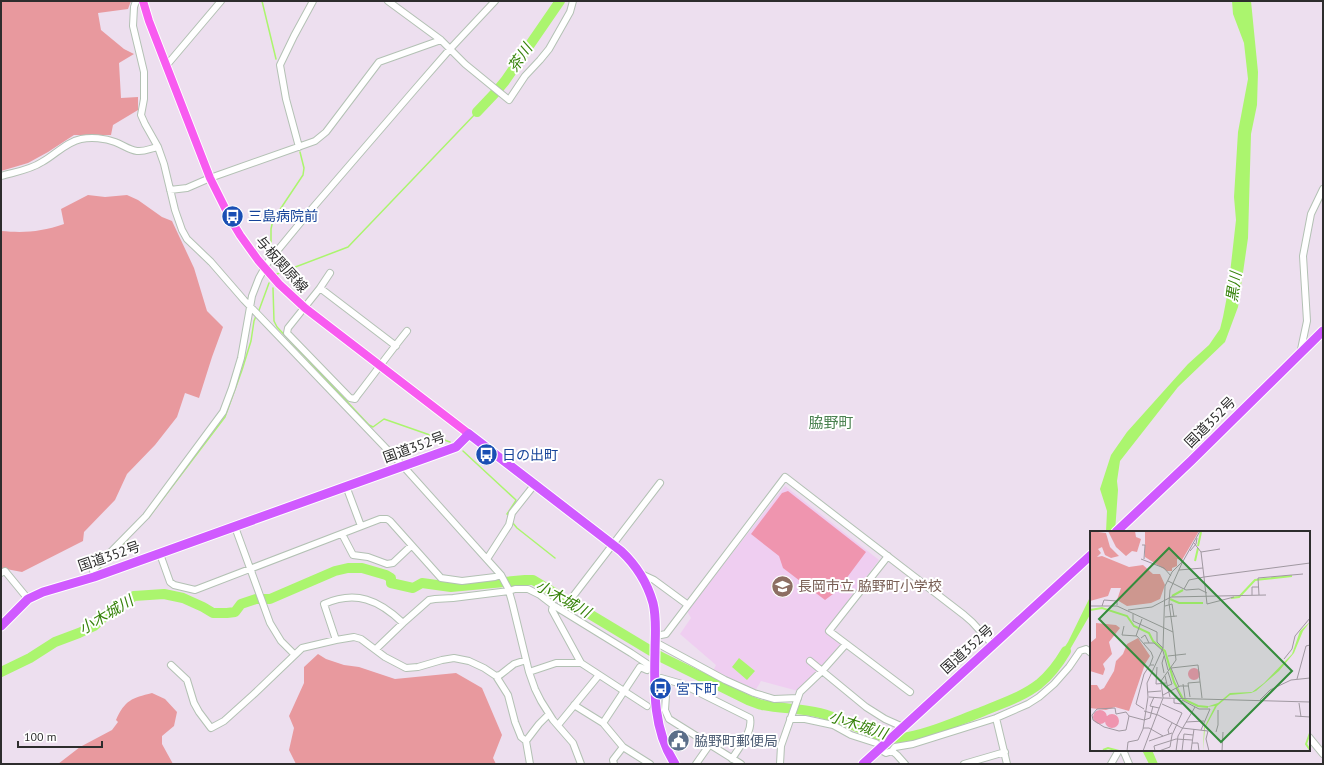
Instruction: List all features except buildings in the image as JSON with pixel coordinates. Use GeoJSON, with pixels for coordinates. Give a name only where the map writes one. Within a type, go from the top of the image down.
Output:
{"type":"FeatureCollection","features":[{"type":"Feature","properties":{"kind":"highway","name":"国道352号"},"geometry":{"type":"LineString","coordinates":[[1117,531],[1191,461],[1323,331]]}},
{"type":"Feature","properties":{"kind":"highway","name":"国道352号"},"geometry":{"type":"LineString","coordinates":[[1,626],[28,599],[44,592],[94,577],[160,554],[456,447],[469,434]]}},
{"type":"Feature","properties":{"kind":"highway"},"geometry":{"type":"LineString","coordinates":[[469,434],[613,545],[628,558],[641,574],[653,603],[655,613],[655,642],[652,669],[657,720],[667,748],[675,764]]}},
{"type":"Feature","properties":{"kind":"highway","name":"国道352号"},"geometry":{"type":"LineString","coordinates":[[863,764],[1090,556]]}},
{"type":"Feature","properties":{"kind":"main road","name":"与板関原線"},"geometry":{"type":"LineString","coordinates":[[142,1],[210,178],[221,202],[240,235],[264,267],[283,288],[305,308],[469,434]]}},
{"type":"Feature","properties":{"kind":"street"},"geometry":{"type":"LineString","coordinates":[[136,1],[133,26],[144,72],[144,99],[142,115],[145,124],[158,147],[164,164],[175,210],[187,239],[211,262],[250,306],[403,466],[501,576],[509,589],[528,672],[535,689],[549,714],[573,743],[581,764]]}},
{"type":"Feature","properties":{"kind":"street"},"geometry":{"type":"LineString","coordinates":[[166,66],[221,1]]}},
{"type":"Feature","properties":{"kind":"street"},"geometry":{"type":"LineString","coordinates":[[299,146],[286,99],[280,65],[313,1]]}},
{"type":"Feature","properties":{"kind":"street"},"geometry":{"type":"LineString","coordinates":[[388,1],[441,40],[465,64],[509,100],[525,76],[549,49],[570,12],[573,1]]}},
{"type":"Feature","properties":{"kind":"street"},"geometry":{"type":"LineString","coordinates":[[94,577],[94,570],[146,516],[220,417],[226,405],[241,358],[252,296],[264,267],[310,211],[450,49],[495,1]]}},
{"type":"Feature","properties":{"kind":"street"},"geometry":{"type":"LineString","coordinates":[[170,190],[187,188],[210,178],[319,139],[379,62],[441,40]]}},
{"type":"Feature","properties":{"kind":"street"},"geometry":{"type":"LineString","coordinates":[[1,176],[31,168],[41,163],[70,142],[81,139],[95,138],[110,140],[136,151],[158,147]]}},
{"type":"Feature","properties":{"kind":"street"},"geometry":{"type":"LineString","coordinates":[[1300,354],[1307,321],[1303,256],[1311,214],[1323,190]]}},
{"type":"Feature","properties":{"kind":"street"},"geometry":{"type":"LineString","coordinates":[[330,274],[288,328],[287,333],[350,398],[355,398],[407,331]]}},
{"type":"Feature","properties":{"kind":"street"},"geometry":{"type":"LineString","coordinates":[[320,288],[396,346]]}},
{"type":"Feature","properties":{"kind":"street"},"geometry":{"type":"LineString","coordinates":[[798,699],[774,699],[754,693],[724,680],[655,642],[666,634],[785,477],[964,615],[993,645]]}},
{"type":"Feature","properties":{"kind":"street"},"geometry":{"type":"LineString","coordinates":[[574,595],[660,483]]}},
{"type":"Feature","properties":{"kind":"street"},"geometry":{"type":"LineString","coordinates":[[487,559],[509,525],[512,513],[535,484]]}},
{"type":"Feature","properties":{"kind":"street"},"geometry":{"type":"LineString","coordinates":[[346,486],[361,526]]}},
{"type":"Feature","properties":{"kind":"street"},"geometry":{"type":"LineString","coordinates":[[160,554],[170,582],[174,585],[195,590],[361,526],[380,519],[387,519],[441,578],[462,581],[501,576]]}},
{"type":"Feature","properties":{"kind":"street"},"geometry":{"type":"LineString","coordinates":[[235,527],[264,608],[275,632],[281,641],[295,655]]}},
{"type":"Feature","properties":{"kind":"street"},"geometry":{"type":"LineString","coordinates":[[342,534],[353,555],[368,557],[387,564],[393,563],[411,546]]}},
{"type":"Feature","properties":{"kind":"street"},"geometry":{"type":"LineString","coordinates":[[888,556],[829,631],[910,692]]}},
{"type":"Feature","properties":{"kind":"street"},"geometry":{"type":"LineString","coordinates":[[1,573],[5,571],[28,599]]}},
{"type":"Feature","properties":{"kind":"street"},"geometry":{"type":"LineString","coordinates":[[641,574],[654,580],[688,605]]}},
{"type":"Feature","properties":{"kind":"street"},"geometry":{"type":"LineString","coordinates":[[376,649],[425,603],[435,599],[453,598],[509,589],[528,589],[594,629],[652,669]]}},
{"type":"Feature","properties":{"kind":"street"},"geometry":{"type":"LineString","coordinates":[[336,640],[324,604],[336,599],[355,598],[371,600],[392,612],[403,623]]}},
{"type":"Feature","properties":{"kind":"street"},"geometry":{"type":"LineString","coordinates":[[553,605],[552,610],[581,663],[647,706]]}},
{"type":"Feature","properties":{"kind":"street"},"geometry":{"type":"LineString","coordinates":[[171,665],[187,680],[194,703],[210,728],[224,721],[302,648],[354,637],[361,639],[385,657],[406,668],[418,667],[442,660],[460,658],[477,664],[496,676],[508,695],[515,722],[521,737],[526,741],[530,764]]}},
{"type":"Feature","properties":{"kind":"street"},"geometry":{"type":"LineString","coordinates":[[780,764],[781,746],[800,692],[822,671],[846,644]]}},
{"type":"Feature","properties":{"kind":"street"},"geometry":{"type":"LineString","coordinates":[[791,718],[805,719],[833,725],[851,735],[876,743],[886,753],[892,751],[894,747],[913,744],[996,718],[1028,704],[1054,684],[1080,651],[1086,649],[1090,652]]}},
{"type":"Feature","properties":{"kind":"street"},"geometry":{"type":"LineString","coordinates":[[496,676],[500,675],[514,664],[526,660]]}},
{"type":"Feature","properties":{"kind":"street"},"geometry":{"type":"LineString","coordinates":[[810,661],[872,711],[901,728]]}},
{"type":"Feature","properties":{"kind":"street"},"geometry":{"type":"LineString","coordinates":[[528,672],[556,663],[581,663]]}},
{"type":"Feature","properties":{"kind":"street"},"geometry":{"type":"LineString","coordinates":[[603,723],[640,667],[652,669]]}},
{"type":"Feature","properties":{"kind":"street"},"geometry":{"type":"LineString","coordinates":[[558,725],[599,675]]}},
{"type":"Feature","properties":{"kind":"street"},"geometry":{"type":"LineString","coordinates":[[732,759],[747,735],[751,721],[750,718],[682,684],[664,679],[665,710],[667,719],[710,744],[732,759],[741,764]]}},
{"type":"Feature","properties":{"kind":"street"},"geometry":{"type":"LineString","coordinates":[[574,705],[603,723],[623,747],[650,764]]}},
{"type":"Feature","properties":{"kind":"street"},"geometry":{"type":"LineString","coordinates":[[526,741],[538,724],[549,714]]}},
{"type":"Feature","properties":{"kind":"street"},"geometry":{"type":"LineString","coordinates":[[996,718],[1008,764]]}},
{"type":"Feature","properties":{"kind":"street"},"geometry":{"type":"LineString","coordinates":[[1310,738],[1323,754]]}},
{"type":"Feature","properties":{"kind":"street"},"geometry":{"type":"LineString","coordinates":[[696,764],[710,744]]}},
{"type":"Feature","properties":{"kind":"street"},"geometry":{"type":"LineString","coordinates":[[614,764],[613,760],[623,747]]}},
{"type":"Feature","properties":{"kind":"street"},"geometry":{"type":"LineString","coordinates":[[892,751],[905,764]]}},
{"type":"Feature","properties":{"kind":"street"},"geometry":{"type":"LineString","coordinates":[[1111,764],[1118,751]]}},
{"type":"Feature","properties":{"kind":"street"},"geometry":{"type":"LineString","coordinates":[[1123,751],[1129,764]]}},
{"type":"Feature","properties":{"kind":"street"},"geometry":{"type":"LineString","coordinates":[[964,764],[1004,752]]}},
{"type":"Feature","properties":{"kind":"shaded area"},"geometry":{"type":"Polygon","coordinates":[[[1,1],[131,1],[128,9],[98,13],[101,30],[124,49],[134,54],[119,63],[121,98],[138,97],[138,110],[113,125],[111,135],[74,135],[28,163],[1,171],[1,1]]]}},
{"type":"Feature","properties":{"kind":"shaded area"},"geometry":{"type":"Polygon","coordinates":[[[88,195],[105,197],[127,195],[138,200],[162,217],[172,221],[194,268],[207,311],[223,327],[199,398],[185,393],[177,417],[155,445],[127,474],[115,500],[84,532],[83,541],[22,572],[1,568],[1,231],[32,231],[48,229],[64,224],[61,209],[88,195]]]}},
{"type":"Feature","properties":{"kind":"shaded area","name":"長岡市立 脇野町小学校"},"geometry":{"type":"Polygon","coordinates":[[[785,486],[879,560],[825,631],[842,645],[798,691],[761,681],[755,691],[739,685],[713,671],[716,665],[680,634],[691,618],[687,611],[785,486]]]}},
{"type":"Feature","properties":{"kind":"shaded area"},"geometry":{"type":"Polygon","coordinates":[[[788,491],[866,552],[837,591],[825,600],[783,568],[779,556],[751,534],[782,493],[788,491]]]}},
{"type":"Feature","properties":{"kind":"shaded area"},"geometry":{"type":"Polygon","coordinates":[[[318,654],[326,659],[344,665],[359,667],[395,679],[456,673],[482,688],[502,735],[493,758],[496,764],[296,764],[289,750],[294,728],[289,716],[304,683],[304,667],[318,654]]]}},
{"type":"Feature","properties":{"kind":"shaded area"},"geometry":{"type":"Polygon","coordinates":[[[152,693],[165,699],[177,712],[174,726],[162,736],[162,744],[173,764],[58,764],[80,747],[112,730],[118,722],[116,720],[119,713],[126,704],[134,698],[152,693]]]}},
{"type":"Feature","properties":{"kind":"water","name":"黒川"},"geometry":{"type":"Polygon","coordinates":[[[1232,1],[1251,1],[1258,72],[1257,105],[1251,134],[1248,238],[1238,307],[1225,342],[1178,387],[1120,461],[1117,481],[1118,490],[1115,531],[1106,531],[1107,511],[1100,489],[1111,455],[1127,432],[1188,364],[1209,345],[1220,329],[1223,317],[1228,291],[1236,220],[1234,197],[1238,132],[1248,79],[1244,43],[1233,14],[1232,1]]]}},
{"type":"Feature","properties":{"kind":"water"},"geometry":{"type":"Polygon","coordinates":[[[1090,597],[1090,615],[1061,665],[1056,660],[1068,642],[1090,597]]]}},
{"type":"Feature","properties":{"kind":"water"},"geometry":{"type":"Polygon","coordinates":[[[739,658],[755,671],[747,680],[732,667],[739,658]]]}},
{"type":"Feature","properties":{"kind":"water"},"geometry":{"type":"Polygon","coordinates":[[[1142,751],[1152,751],[1158,764],[1149,764],[1142,751]]]}},
{"type":"Feature","properties":{"kind":"waterway"},"geometry":{"type":"LineString","coordinates":[[262,1],[276,59]]}},
{"type":"Feature","properties":{"kind":"waterway","name":"茶川"},"geometry":{"type":"LineString","coordinates":[[477,112],[505,81],[560,1]]}},
{"type":"Feature","properties":{"kind":"waterway"},"geometry":{"type":"LineString","coordinates":[[277,274],[348,247],[477,112]]}},
{"type":"Feature","properties":{"kind":"waterway"},"geometry":{"type":"LineString","coordinates":[[271,252],[271,229],[273,220],[303,175],[304,168],[300,152]]}},
{"type":"Feature","properties":{"kind":"waterway"},"geometry":{"type":"LineString","coordinates":[[258,313],[269,283]]}},
{"type":"Feature","properties":{"kind":"waterway"},"geometry":{"type":"LineString","coordinates":[[273,288],[274,321],[277,327],[369,425],[373,427],[384,419],[450,442]]}},
{"type":"Feature","properties":{"kind":"waterway"},"geometry":{"type":"LineString","coordinates":[[149,517],[225,417],[251,341],[256,316]]}},
{"type":"Feature","properties":{"kind":"waterway"},"geometry":{"type":"LineString","coordinates":[[463,451],[516,500],[507,514],[508,515]]}},
{"type":"Feature","properties":{"kind":"waterway"},"geometry":{"type":"LineString","coordinates":[[512,522],[517,528],[555,558]]}},
{"type":"Feature","properties":{"kind":"waterway"},"geometry":{"type":"LineString","coordinates":[[99,569],[128,539]]}},
{"type":"Feature","properties":{"kind":"waterway","name":"小木城川"},"geometry":{"type":"LineString","coordinates":[[1,672],[30,658],[55,642],[94,626],[116,606],[128,601],[134,596],[164,594],[183,598],[213,613],[235,612],[241,604],[256,599],[270,599],[335,571],[348,568],[362,568],[386,575],[391,578],[391,583],[413,588],[422,583],[451,587],[533,580],[661,657],[748,700],[762,705],[820,713],[870,732],[891,737],[910,737],[930,731],[1017,697],[1039,684],[1054,669],[1066,651]]}},
{"type":"Feature","properties":{"kind":"place","name":"三島病院前"},"geometry":{"type":"Point","coordinates":[232,216]}},
{"type":"Feature","properties":{"kind":"place","name":"日の出町"},"geometry":{"type":"Point","coordinates":[487,455]}},
{"type":"Feature","properties":{"kind":"place","name":"長岡市立 脇野町小学校"},"geometry":{"type":"Point","coordinates":[783,586]}},
{"type":"Feature","properties":{"kind":"place","name":"宮下町"},"geometry":{"type":"Point","coordinates":[660,689]}},
{"type":"Feature","properties":{"kind":"place","name":"脇野町郵便局"},"geometry":{"type":"Point","coordinates":[678,741]}},
{"type":"Feature","properties":{"kind":"district","name":"脇野町"},"geometry":{"type":"Point","coordinates":[831,423]}}]}
